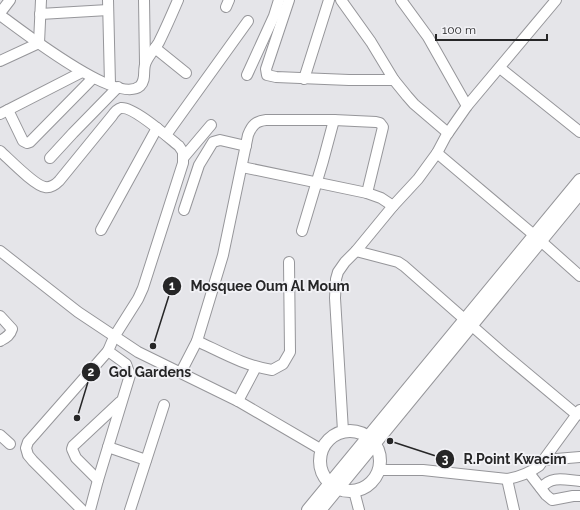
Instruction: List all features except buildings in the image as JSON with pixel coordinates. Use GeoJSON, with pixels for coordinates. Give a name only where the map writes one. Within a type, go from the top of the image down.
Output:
{"type":"FeatureCollection","features":[{"type":"Feature","properties":{"kind":"main road"},"geometry":{"type":"LineString","coordinates":[[308,510],[334,486],[372,440],[537,238],[580,180]]}},
{"type":"Feature","properties":{"kind":"main road"},"geometry":{"type":"LineString","coordinates":[[537,238],[580,193]]}},
{"type":"Feature","properties":{"kind":"main road"},"geometry":{"type":"LineString","coordinates":[[343,431],[357,431],[372,440],[380,456],[379,470],[370,484],[362,489],[346,491],[334,486],[325,477],[321,468],[320,459],[322,450],[331,438],[343,431]]}},
{"type":"Feature","properties":{"kind":"main road"},"geometry":{"type":"LineString","coordinates":[[320,510],[334,486]]}},
{"type":"Feature","properties":{"kind":"street"},"geometry":{"type":"LineString","coordinates":[[10,0],[0,14],[39,43],[92,78],[129,90],[134,89],[141,84],[144,76],[144,0]]}},
{"type":"Feature","properties":{"kind":"street"},"geometry":{"type":"LineString","coordinates":[[39,43],[41,0]]}},
{"type":"Feature","properties":{"kind":"street"},"geometry":{"type":"LineString","coordinates":[[50,158],[114,86],[108,0]]}},
{"type":"Feature","properties":{"kind":"street"},"geometry":{"type":"LineString","coordinates":[[145,63],[155,48],[178,0]]}},
{"type":"Feature","properties":{"kind":"street"},"geometry":{"type":"LineString","coordinates":[[247,75],[274,16],[279,0]]}},
{"type":"Feature","properties":{"kind":"street"},"geometry":{"type":"LineString","coordinates":[[289,0],[266,69],[266,74],[276,77],[304,79],[394,80]]}},
{"type":"Feature","properties":{"kind":"street"},"geometry":{"type":"LineString","coordinates":[[304,79],[329,0]]}},
{"type":"Feature","properties":{"kind":"street"},"geometry":{"type":"LineString","coordinates":[[341,0],[371,42],[394,80],[414,104],[448,133]]}},
{"type":"Feature","properties":{"kind":"street"},"geometry":{"type":"LineString","coordinates":[[401,0],[428,37],[467,106]]}},
{"type":"Feature","properties":{"kind":"street"},"geometry":{"type":"LineString","coordinates":[[343,431],[336,330],[335,285],[338,272],[393,206],[418,179],[437,153],[448,133],[467,106],[556,0]]}},
{"type":"Feature","properties":{"kind":"street"},"geometry":{"type":"LineString","coordinates":[[40,14],[108,10]]}},
{"type":"Feature","properties":{"kind":"street"},"geometry":{"type":"LineString","coordinates":[[166,135],[248,20]]}},
{"type":"Feature","properties":{"kind":"street"},"geometry":{"type":"LineString","coordinates":[[0,61],[39,43]]}},
{"type":"Feature","properties":{"kind":"street"},"geometry":{"type":"LineString","coordinates":[[155,48],[186,73]]}},
{"type":"Feature","properties":{"kind":"street"},"geometry":{"type":"LineString","coordinates":[[500,68],[580,132]]}},
{"type":"Feature","properties":{"kind":"street"},"geometry":{"type":"LineString","coordinates":[[82,72],[4,112],[23,141],[27,143],[30,142],[92,78]]}},
{"type":"Feature","properties":{"kind":"street"},"geometry":{"type":"LineString","coordinates":[[2,157],[35,182],[42,186],[49,187],[60,181],[112,116],[120,109],[127,108],[134,111],[166,135],[182,149],[184,157]]}},
{"type":"Feature","properties":{"kind":"street"},"geometry":{"type":"LineString","coordinates":[[181,372],[197,341],[223,255],[246,146],[250,129],[253,124],[266,120],[334,120],[380,123],[383,127],[367,193]]}},
{"type":"Feature","properties":{"kind":"street"},"geometry":{"type":"LineString","coordinates":[[302,231],[334,120]]}},
{"type":"Feature","properties":{"kind":"street"},"geometry":{"type":"LineString","coordinates":[[82,510],[28,455],[26,448],[28,442],[108,351],[114,337],[141,294],[177,185],[184,157],[211,125]]}},
{"type":"Feature","properties":{"kind":"street"},"geometry":{"type":"LineString","coordinates":[[101,230],[157,128]]}},
{"type":"Feature","properties":{"kind":"street"},"geometry":{"type":"LineString","coordinates":[[184,210],[199,165],[213,142],[220,140],[246,146]]}},
{"type":"Feature","properties":{"kind":"street"},"geometry":{"type":"LineString","coordinates":[[437,153],[580,276]]}},
{"type":"Feature","properties":{"kind":"street"},"geometry":{"type":"LineString","coordinates":[[242,167],[367,193],[381,198],[393,206]]}},
{"type":"Feature","properties":{"kind":"street"},"geometry":{"type":"LineString","coordinates":[[0,251],[78,312],[138,352],[238,401],[322,450]]}},
{"type":"Feature","properties":{"kind":"street"},"geometry":{"type":"LineString","coordinates":[[356,251],[398,262],[404,266],[504,354],[578,413],[544,460],[529,473],[519,477],[507,479],[423,470],[379,470]]}},
{"type":"Feature","properties":{"kind":"street"},"geometry":{"type":"LineString","coordinates":[[197,341],[256,367],[272,370],[283,364],[290,352],[289,262]]}},
{"type":"Feature","properties":{"kind":"street"},"geometry":{"type":"LineString","coordinates":[[0,316],[12,330],[8,337],[0,341]]}},
{"type":"Feature","properties":{"kind":"street"},"geometry":{"type":"LineString","coordinates":[[90,510],[121,401],[130,375],[126,364],[108,351]]}},
{"type":"Feature","properties":{"kind":"street"},"geometry":{"type":"LineString","coordinates":[[238,401],[256,367]]}},
{"type":"Feature","properties":{"kind":"street"},"geometry":{"type":"LineString","coordinates":[[98,480],[76,458],[72,449],[73,446],[121,401]]}},
{"type":"Feature","properties":{"kind":"street"},"geometry":{"type":"LineString","coordinates":[[130,510],[164,405]]}},
{"type":"Feature","properties":{"kind":"street"},"geometry":{"type":"LineString","coordinates":[[0,435],[10,444]]}},
{"type":"Feature","properties":{"kind":"street"},"geometry":{"type":"LineString","coordinates":[[108,447],[146,460]]}},
{"type":"Feature","properties":{"kind":"street"},"geometry":{"type":"LineString","coordinates":[[544,460],[580,457]]}},
{"type":"Feature","properties":{"kind":"street"},"geometry":{"type":"LineString","coordinates":[[529,473],[552,500],[580,496]]}},
{"type":"Feature","properties":{"kind":"street"},"geometry":{"type":"LineString","coordinates":[[507,479],[514,510]]}},
{"type":"Feature","properties":{"kind":"street"},"geometry":{"type":"LineString","coordinates":[[541,488],[546,482],[553,479],[580,481]]}},
{"type":"Feature","properties":{"kind":"street"},"geometry":{"type":"LineString","coordinates":[[354,491],[359,510]]}},
{"type":"Feature","properties":{"kind":"place","name":"Mosquee Oum Al Moum"},"geometry":{"type":"Point","coordinates":[153,346]}},
{"type":"Feature","properties":{"kind":"place","name":"Gol Gardens"},"geometry":{"type":"Point","coordinates":[77,418]}},
{"type":"Feature","properties":{"kind":"place","name":"R.Point Kwacim"},"geometry":{"type":"Point","coordinates":[390,441]}}]}
